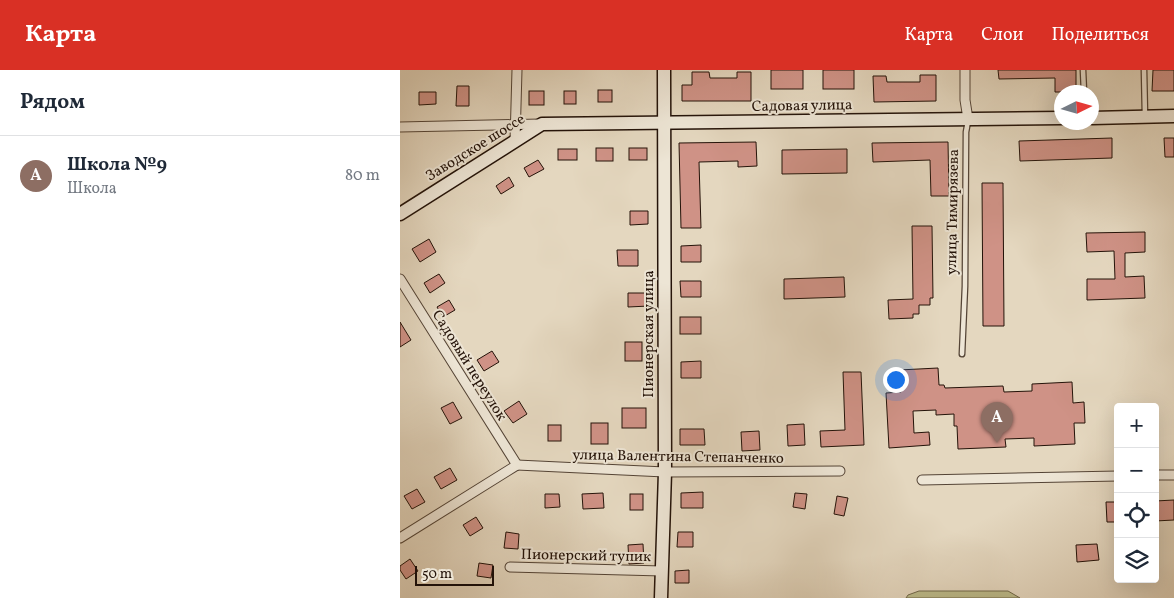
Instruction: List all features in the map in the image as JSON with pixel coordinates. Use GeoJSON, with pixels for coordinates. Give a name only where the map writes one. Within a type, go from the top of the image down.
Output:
{"type":"FeatureCollection","features":[{"type":"Feature","properties":{"kind":"street"},"geometry":{"type":"LineString","coordinates":[[515,141],[517,70]]}},
{"type":"Feature","properties":{"kind":"street","name":"Пионерская улица"},"geometry":{"type":"LineString","coordinates":[[661,598],[665,472],[664,70]]}},
{"type":"Feature","properties":{"kind":"street","name":"улица Тимирязева"},"geometry":{"type":"LineString","coordinates":[[965,70],[965,100],[968,119]]}},
{"type":"Feature","properties":{"kind":"street"},"geometry":{"type":"LineString","coordinates":[[1099,118],[1174,116]]}},
{"type":"Feature","properties":{"kind":"street","name":"Садовая улица"},"geometry":{"type":"LineString","coordinates":[[542,124],[1054,118]]}},
{"type":"Feature","properties":{"kind":"street"},"geometry":{"type":"LineString","coordinates":[[400,127],[542,124]]}},
{"type":"Feature","properties":{"kind":"street","name":"Заводское шоссе"},"geometry":{"type":"LineString","coordinates":[[400,214],[542,124]]}},
{"type":"Feature","properties":{"kind":"street","name":"Садовый переулок"},"geometry":{"type":"LineString","coordinates":[[400,279],[517,465]]}},
{"type":"Feature","properties":{"kind":"street"},"geometry":{"type":"LineString","coordinates":[[400,538],[517,465]]}},
{"type":"Feature","properties":{"kind":"street","name":"улица Валентина Степанченко"},"geometry":{"type":"LineString","coordinates":[[517,465],[665,472],[840,471]]}},
{"type":"Feature","properties":{"kind":"street"},"geometry":{"type":"LineString","coordinates":[[1159,475],[1174,474]]}},
{"type":"Feature","properties":{"kind":"street"},"geometry":{"type":"LineString","coordinates":[[922,480],[1114,476]]}},
{"type":"Feature","properties":{"kind":"street","name":"Пионерский тупик"},"geometry":{"type":"LineString","coordinates":[[510,567],[662,571]]}},
{"type":"Feature","properties":{"kind":"lane"},"geometry":{"type":"LineString","coordinates":[[1083,70],[1084,85]]}},
{"type":"Feature","properties":{"kind":"lane"},"geometry":{"type":"LineString","coordinates":[[1144,70],[1145,117]]}},
{"type":"Feature","properties":{"kind":"lane","name":"улица Тимирязева"},"geometry":{"type":"LineString","coordinates":[[962,354],[965,286],[966,132],[968,119]]}},
{"type":"Feature","properties":{"kind":"green space"},"geometry":{"type":"Polygon","coordinates":[[[919,591],[1008,591],[1020,598],[906,598],[908,595],[919,591]]]}},
{"type":"Feature","properties":{"kind":"building"},"geometry":{"type":"Polygon","coordinates":[[[771,70],[803,70],[803,89],[771,89],[771,70]]]}},
{"type":"Feature","properties":{"kind":"building"},"geometry":{"type":"Polygon","coordinates":[[[823,70],[854,70],[854,89],[823,89],[823,70]]]}},
{"type":"Feature","properties":{"kind":"building"},"geometry":{"type":"Polygon","coordinates":[[[998,70],[1076,70],[1076,85],[1055,85],[1055,78],[999,79],[998,70]]]}},
{"type":"Feature","properties":{"kind":"building"},"geometry":{"type":"Polygon","coordinates":[[[1153,70],[1174,70],[1174,91],[1152,91],[1153,70]]]}},
{"type":"Feature","properties":{"kind":"building"},"geometry":{"type":"Polygon","coordinates":[[[692,72],[709,72],[710,78],[737,78],[737,72],[751,72],[751,101],[682,101],[682,85],[692,85],[692,72]]]}},
{"type":"Feature","properties":{"kind":"building"},"geometry":{"type":"Polygon","coordinates":[[[920,75],[936,75],[936,101],[874,102],[873,76],[886,76],[887,82],[920,82],[920,75]]]}},
{"type":"Feature","properties":{"kind":"building"},"geometry":{"type":"Polygon","coordinates":[[[457,86],[469,86],[469,106],[456,106],[457,86]]]}},
{"type":"Feature","properties":{"kind":"building"},"geometry":{"type":"Polygon","coordinates":[[[598,90],[612,90],[612,102],[598,102],[598,90]]]}},
{"type":"Feature","properties":{"kind":"building"},"geometry":{"type":"Polygon","coordinates":[[[529,91],[544,91],[544,105],[529,105],[529,91]]]}},
{"type":"Feature","properties":{"kind":"building"},"geometry":{"type":"Polygon","coordinates":[[[564,91],[576,91],[576,104],[564,104],[564,91]]]}},
{"type":"Feature","properties":{"kind":"building"},"geometry":{"type":"Polygon","coordinates":[[[419,92],[436,92],[436,104],[419,105],[419,92]]]}},
{"type":"Feature","properties":{"kind":"building"},"geometry":{"type":"Polygon","coordinates":[[[1112,138],[1112,158],[1020,161],[1019,141],[1112,138]]]}},
{"type":"Feature","properties":{"kind":"building"},"geometry":{"type":"Polygon","coordinates":[[[1164,138],[1174,138],[1174,157],[1165,157],[1164,138]]]}},
{"type":"Feature","properties":{"kind":"building"},"geometry":{"type":"Polygon","coordinates":[[[756,142],[757,166],[738,167],[738,161],[699,162],[701,228],[681,228],[679,143],[756,142]]]}},
{"type":"Feature","properties":{"kind":"building"},"geometry":{"type":"Polygon","coordinates":[[[948,142],[949,196],[931,196],[930,160],[873,162],[872,143],[948,142]]]}},
{"type":"Feature","properties":{"kind":"building"},"geometry":{"type":"Polygon","coordinates":[[[596,148],[613,148],[613,161],[596,161],[596,148]]]}},
{"type":"Feature","properties":{"kind":"building"},"geometry":{"type":"Polygon","coordinates":[[[629,148],[647,148],[647,160],[629,160],[629,148]]]}},
{"type":"Feature","properties":{"kind":"building"},"geometry":{"type":"Polygon","coordinates":[[[558,149],[577,149],[577,160],[558,160],[558,149]]]}},
{"type":"Feature","properties":{"kind":"building"},"geometry":{"type":"Polygon","coordinates":[[[847,149],[847,173],[782,174],[782,150],[847,149]]]}},
{"type":"Feature","properties":{"kind":"building"},"geometry":{"type":"Polygon","coordinates":[[[538,160],[544,169],[529,177],[524,168],[538,160]]]}},
{"type":"Feature","properties":{"kind":"building"},"geometry":{"type":"Polygon","coordinates":[[[509,177],[514,186],[501,194],[496,186],[509,177]]]}},
{"type":"Feature","properties":{"kind":"building"},"geometry":{"type":"Polygon","coordinates":[[[982,183],[1003,183],[1004,326],[983,326],[982,183]]]}},
{"type":"Feature","properties":{"kind":"building"},"geometry":{"type":"Polygon","coordinates":[[[630,211],[648,211],[648,224],[630,225],[630,211]]]}},
{"type":"Feature","properties":{"kind":"building"},"geometry":{"type":"Polygon","coordinates":[[[912,226],[932,226],[933,298],[930,298],[930,305],[919,305],[919,314],[913,314],[913,318],[889,319],[888,300],[913,299],[912,226]]]}},
{"type":"Feature","properties":{"kind":"building"},"geometry":{"type":"Polygon","coordinates":[[[1145,232],[1145,252],[1125,253],[1125,277],[1144,276],[1145,298],[1087,300],[1087,279],[1115,279],[1114,251],[1087,252],[1086,233],[1145,232]]]}},
{"type":"Feature","properties":{"kind":"building"},"geometry":{"type":"Polygon","coordinates":[[[429,239],[436,252],[420,262],[412,249],[429,239]]]}},
{"type":"Feature","properties":{"kind":"building"},"geometry":{"type":"Polygon","coordinates":[[[701,245],[701,262],[681,262],[681,246],[701,245]]]}},
{"type":"Feature","properties":{"kind":"building"},"geometry":{"type":"Polygon","coordinates":[[[617,250],[638,250],[638,266],[618,266],[617,250]]]}},
{"type":"Feature","properties":{"kind":"building"},"geometry":{"type":"Polygon","coordinates":[[[439,274],[445,283],[430,293],[424,283],[439,274]]]}},
{"type":"Feature","properties":{"kind":"building"},"geometry":{"type":"Polygon","coordinates":[[[844,277],[845,297],[784,299],[784,279],[844,277]]]}},
{"type":"Feature","properties":{"kind":"building"},"geometry":{"type":"Polygon","coordinates":[[[680,281],[701,281],[701,297],[681,297],[680,281]]]}},
{"type":"Feature","properties":{"kind":"building"},"geometry":{"type":"Polygon","coordinates":[[[628,293],[649,293],[649,306],[628,307],[628,293]]]}},
{"type":"Feature","properties":{"kind":"building"},"geometry":{"type":"Polygon","coordinates":[[[449,300],[455,310],[443,317],[437,307],[449,300]]]}},
{"type":"Feature","properties":{"kind":"building"},"geometry":{"type":"Polygon","coordinates":[[[680,317],[701,317],[701,334],[680,334],[680,317]]]}},
{"type":"Feature","properties":{"kind":"building"},"geometry":{"type":"Polygon","coordinates":[[[400,322],[411,340],[400,347],[400,322]]]}},
{"type":"Feature","properties":{"kind":"building"},"geometry":{"type":"Polygon","coordinates":[[[625,342],[642,342],[642,361],[625,361],[625,342]]]}},
{"type":"Feature","properties":{"kind":"building"},"geometry":{"type":"Polygon","coordinates":[[[492,351],[499,362],[484,371],[477,360],[492,351]]]}},
{"type":"Feature","properties":{"kind":"building"},"geometry":{"type":"Polygon","coordinates":[[[701,361],[701,378],[681,378],[681,362],[701,361]]]}},
{"type":"Feature","properties":{"kind":"building"},"geometry":{"type":"Polygon","coordinates":[[[938,368],[939,385],[944,385],[945,388],[1003,386],[1004,392],[1032,391],[1032,384],[1072,382],[1073,403],[1084,402],[1085,423],[1074,423],[1075,444],[1034,446],[1034,438],[1005,439],[1006,447],[958,449],[957,426],[954,426],[954,414],[936,415],[936,410],[913,411],[914,433],[929,432],[930,445],[889,448],[886,393],[901,392],[899,370],[938,368]]]}},
{"type":"Feature","properties":{"kind":"building"},"geometry":{"type":"Polygon","coordinates":[[[843,372],[861,372],[864,445],[821,447],[820,431],[845,430],[843,372]]]}},
{"type":"Feature","properties":{"kind":"building"},"geometry":{"type":"Polygon","coordinates":[[[519,401],[527,414],[513,423],[504,411],[519,401]]]}},
{"type":"Feature","properties":{"kind":"building"},"geometry":{"type":"Polygon","coordinates":[[[453,402],[462,418],[450,424],[441,408],[453,402]]]}},
{"type":"Feature","properties":{"kind":"building"},"geometry":{"type":"Polygon","coordinates":[[[622,408],[646,408],[646,428],[622,428],[622,408]]]}},
{"type":"Feature","properties":{"kind":"building"},"geometry":{"type":"Polygon","coordinates":[[[591,423],[608,423],[608,444],[591,444],[591,423]]]}},
{"type":"Feature","properties":{"kind":"building"},"geometry":{"type":"Polygon","coordinates":[[[804,424],[805,445],[788,446],[787,425],[804,424]]]}},
{"type":"Feature","properties":{"kind":"building"},"geometry":{"type":"Polygon","coordinates":[[[548,425],[561,425],[561,441],[548,441],[548,425]]]}},
{"type":"Feature","properties":{"kind":"building"},"geometry":{"type":"Polygon","coordinates":[[[680,429],[704,429],[705,445],[680,445],[680,429]]]}},
{"type":"Feature","properties":{"kind":"building"},"geometry":{"type":"Polygon","coordinates":[[[759,431],[760,450],[742,451],[741,432],[759,431]]]}},
{"type":"Feature","properties":{"kind":"building"},"geometry":{"type":"Polygon","coordinates":[[[450,468],[457,480],[441,489],[434,477],[450,468]]]}},
{"type":"Feature","properties":{"kind":"building"},"geometry":{"type":"Polygon","coordinates":[[[417,489],[425,502],[412,509],[404,496],[417,489]]]}},
{"type":"Feature","properties":{"kind":"building"},"geometry":{"type":"Polygon","coordinates":[[[703,492],[703,508],[681,508],[681,493],[703,492]]]}},
{"type":"Feature","properties":{"kind":"building"},"geometry":{"type":"Polygon","coordinates":[[[603,493],[604,508],[583,509],[582,494],[603,493]]]}},
{"type":"Feature","properties":{"kind":"building"},"geometry":{"type":"Polygon","coordinates":[[[795,493],[807,494],[805,509],[793,507],[795,493]]]}},
{"type":"Feature","properties":{"kind":"building"},"geometry":{"type":"Polygon","coordinates":[[[545,494],[559,494],[560,507],[545,508],[545,494]]]}},
{"type":"Feature","properties":{"kind":"building"},"geometry":{"type":"Polygon","coordinates":[[[630,494],[643,494],[643,510],[630,510],[630,494]]]}},
{"type":"Feature","properties":{"kind":"building"},"geometry":{"type":"Polygon","coordinates":[[[837,496],[848,498],[844,516],[834,514],[837,496]]]}},
{"type":"Feature","properties":{"kind":"building"},"geometry":{"type":"Polygon","coordinates":[[[1174,500],[1174,520],[1159,521],[1159,501],[1174,500]]]}},
{"type":"Feature","properties":{"kind":"building"},"geometry":{"type":"Polygon","coordinates":[[[1106,502],[1114,502],[1114,522],[1107,522],[1106,502]]]}},
{"type":"Feature","properties":{"kind":"building"},"geometry":{"type":"Polygon","coordinates":[[[476,517],[483,528],[470,536],[463,525],[476,517]]]}},
{"type":"Feature","properties":{"kind":"building"},"geometry":{"type":"Polygon","coordinates":[[[506,532],[519,534],[518,549],[504,548],[506,532]]]}},
{"type":"Feature","properties":{"kind":"building"},"geometry":{"type":"Polygon","coordinates":[[[678,532],[693,532],[693,547],[677,547],[678,532]]]}},
{"type":"Feature","properties":{"kind":"building"},"geometry":{"type":"Polygon","coordinates":[[[643,544],[644,563],[629,564],[628,545],[643,544]]]}},
{"type":"Feature","properties":{"kind":"building"},"geometry":{"type":"Polygon","coordinates":[[[1097,544],[1099,560],[1077,562],[1076,545],[1097,544]]]}},
{"type":"Feature","properties":{"kind":"building"},"geometry":{"type":"Polygon","coordinates":[[[410,559],[418,571],[406,579],[400,570],[400,566],[410,559]]]}},
{"type":"Feature","properties":{"kind":"building"},"geometry":{"type":"Polygon","coordinates":[[[479,563],[493,565],[491,578],[477,576],[479,563]]]}},
{"type":"Feature","properties":{"kind":"building"},"geometry":{"type":"Polygon","coordinates":[[[689,570],[689,583],[675,583],[675,571],[689,570]]]}},
{"type":"Feature","properties":{"kind":"place","name":"Школа №9"},"geometry":{"type":"Point","coordinates":[997,443]}}]}
